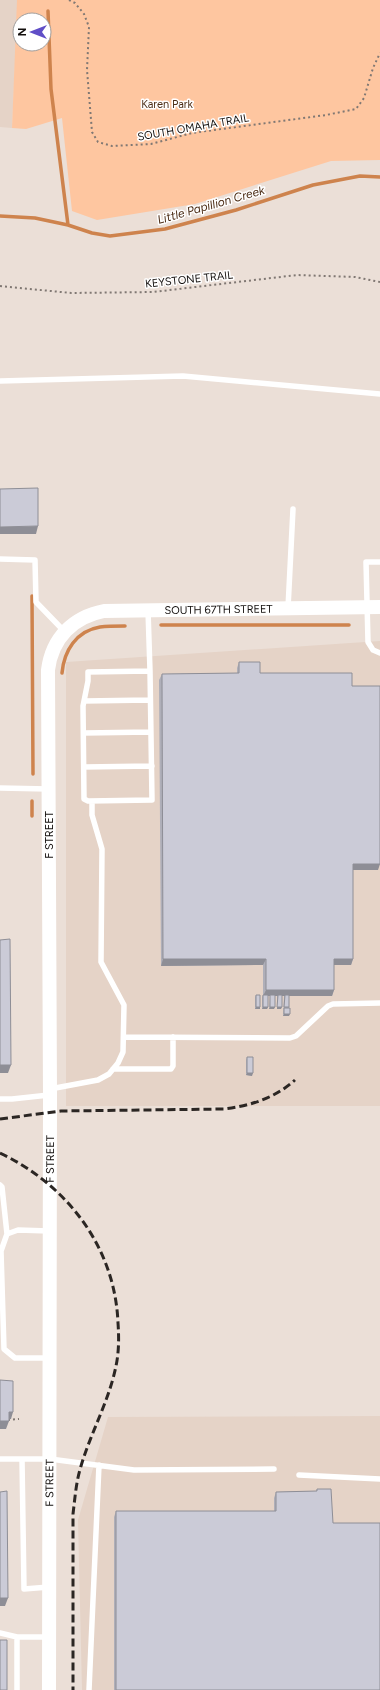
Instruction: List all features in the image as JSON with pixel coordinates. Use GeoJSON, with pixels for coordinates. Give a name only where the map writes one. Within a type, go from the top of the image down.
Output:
{"type":"FeatureCollection","features":[{"type":"Feature","properties":{"kind":"street","name":"SOUTH 67TH STREET"},"geometry":{"type":"LineString","coordinates":[[64,631],[92,613],[104,611],[374,607]]}},
{"type":"Feature","properties":{"kind":"street","name":"F STREET"},"geometry":{"type":"LineString","coordinates":[[49,1690],[50,1092],[48,670],[52,652],[64,631]]}},
{"type":"Feature","properties":{"kind":"lane"},"geometry":{"type":"LineString","coordinates":[[0,381],[183,376],[380,394]]}},
{"type":"Feature","properties":{"kind":"lane"},"geometry":{"type":"LineString","coordinates":[[288,608],[293,509]]}},
{"type":"Feature","properties":{"kind":"lane"},"geometry":{"type":"LineString","coordinates":[[0,559],[35,560],[36,602],[64,631]]}},
{"type":"Feature","properties":{"kind":"lane"},"geometry":{"type":"LineString","coordinates":[[380,562],[366,562],[374,607],[368,642],[373,650],[380,653]]}},
{"type":"Feature","properties":{"kind":"lane"},"geometry":{"type":"LineString","coordinates":[[148,610],[150,671],[152,800],[88,802],[84,799],[84,701],[88,681],[88,672],[150,671]]}},
{"type":"Feature","properties":{"kind":"lane"},"geometry":{"type":"LineString","coordinates":[[84,701],[150,700]]}},
{"type":"Feature","properties":{"kind":"lane"},"geometry":{"type":"LineString","coordinates":[[84,732],[151,732]]}},
{"type":"Feature","properties":{"kind":"lane"},"geometry":{"type":"LineString","coordinates":[[84,767],[152,766]]}},
{"type":"Feature","properties":{"kind":"lane"},"geometry":{"type":"LineString","coordinates":[[0,788],[48,789]]}},
{"type":"Feature","properties":{"kind":"lane"},"geometry":{"type":"LineString","coordinates":[[0,1099],[12,1099],[50,1092],[98,1080],[109,1074],[114,1069],[122,1052],[124,1037],[124,1005],[101,962],[102,849],[92,815],[92,802]]}},
{"type":"Feature","properties":{"kind":"lane"},"geometry":{"type":"LineString","coordinates":[[124,1037],[290,1038],[296,1036],[328,1006],[333,1004],[380,1003]]}},
{"type":"Feature","properties":{"kind":"lane"},"geometry":{"type":"LineString","coordinates":[[114,1069],[171,1069],[173,1066],[173,1037]]}},
{"type":"Feature","properties":{"kind":"lane"},"geometry":{"type":"LineString","coordinates":[[0,1186],[2,1187],[8,1234],[1,1251],[2,1349],[15,1358],[50,1358]]}},
{"type":"Feature","properties":{"kind":"lane"},"geometry":{"type":"LineString","coordinates":[[8,1234],[18,1230],[50,1231]]}},
{"type":"Feature","properties":{"kind":"lane"},"geometry":{"type":"LineString","coordinates":[[0,1459],[50,1459],[134,1470],[274,1469]]}},
{"type":"Feature","properties":{"kind":"lane"},"geometry":{"type":"LineString","coordinates":[[22,1459],[24,1589],[49,1588]]}},
{"type":"Feature","properties":{"kind":"lane"},"geometry":{"type":"LineString","coordinates":[[89,1690],[99,1465]]}},
{"type":"Feature","properties":{"kind":"lane"},"geometry":{"type":"LineString","coordinates":[[299,1475],[380,1479]]}},
{"type":"Feature","properties":{"kind":"lane"},"geometry":{"type":"LineString","coordinates":[[0,1634],[17,1637],[49,1637]]}},
{"type":"Feature","properties":{"kind":"lane"},"geometry":{"type":"LineString","coordinates":[[17,1637],[17,1690]]}},
{"type":"Feature","properties":{"kind":"path","name":"SOUTH OMAHA TRAIL"},"geometry":{"type":"LineString","coordinates":[[69,0],[75,3],[84,14],[89,27],[87,70],[92,132],[98,142],[112,146],[151,144],[192,133],[326,116],[356,109],[364,98],[373,68],[380,53]]}},
{"type":"Feature","properties":{"kind":"path","name":"KEYSTONE TRAIL"},"geometry":{"type":"LineString","coordinates":[[0,286],[71,293],[153,292],[297,275],[355,277],[380,282]]}},
{"type":"Feature","properties":{"kind":"path"},"geometry":{"type":"LineString","coordinates":[[7,1424],[7,1420],[19,1419]]}},
{"type":"Feature","properties":{"kind":"shaded area"},"geometry":{"type":"Polygon","coordinates":[[[0,0],[18,0],[17,12],[12,12],[12,52],[16,52],[12,128],[0,127],[0,0]]]}},
{"type":"Feature","properties":{"kind":"shaded area"},"geometry":{"type":"Polygon","coordinates":[[[380,641],[380,1106],[66,1106],[66,662],[380,641]]]}},
{"type":"Feature","properties":{"kind":"shaded area"},"geometry":{"type":"Polygon","coordinates":[[[380,1416],[380,1690],[82,1690],[78,1520],[108,1417],[380,1416]]]}},
{"type":"Feature","properties":{"kind":"green space","name":"Karen Park"},"geometry":{"type":"Polygon","coordinates":[[[17,0],[380,0],[380,160],[331,161],[195,204],[97,220],[72,211],[62,118],[26,129],[12,128],[15,52],[52,52],[52,12],[17,12],[17,0]]]}},
{"type":"Feature","properties":{"kind":"building"},"geometry":{"type":"Polygon","coordinates":[[[38,488],[38,526],[0,527],[0,489],[38,488]]]}},
{"type":"Feature","properties":{"kind":"building"},"geometry":{"type":"Polygon","coordinates":[[[239,662],[260,662],[260,673],[352,673],[352,686],[380,686],[380,864],[353,864],[353,959],[334,959],[334,990],[266,990],[266,959],[163,959],[162,674],[239,673],[239,662]]]}},
{"type":"Feature","properties":{"kind":"building"},"geometry":{"type":"Polygon","coordinates":[[[10,939],[11,1065],[0,1065],[0,940],[10,939]]]}},
{"type":"Feature","properties":{"kind":"building"},"geometry":{"type":"Polygon","coordinates":[[[256,995],[260,995],[260,1007],[256,1007],[256,995]]]}},
{"type":"Feature","properties":{"kind":"building"},"geometry":{"type":"Polygon","coordinates":[[[263,995],[268,995],[268,1007],[263,1007],[263,995]]]}},
{"type":"Feature","properties":{"kind":"building"},"geometry":{"type":"Polygon","coordinates":[[[270,995],[275,995],[275,1007],[270,1007],[270,995]]]}},
{"type":"Feature","properties":{"kind":"building"},"geometry":{"type":"Polygon","coordinates":[[[278,995],[282,995],[282,1007],[277,1007],[278,995]]]}},
{"type":"Feature","properties":{"kind":"building"},"geometry":{"type":"Polygon","coordinates":[[[285,995],[289,995],[289,1007],[284,1007],[285,995]]]}},
{"type":"Feature","properties":{"kind":"building"},"geometry":{"type":"Polygon","coordinates":[[[284,1008],[290,1008],[290,1014],[284,1014],[284,1008]]]}},
{"type":"Feature","properties":{"kind":"building"},"geometry":{"type":"Polygon","coordinates":[[[247,1057],[253,1057],[253,1073],[247,1073],[247,1057]]]}},
{"type":"Feature","properties":{"kind":"building"},"geometry":{"type":"Polygon","coordinates":[[[0,1380],[13,1381],[13,1412],[9,1412],[9,1421],[0,1421],[0,1380]]]}},
{"type":"Feature","properties":{"kind":"building"},"geometry":{"type":"Polygon","coordinates":[[[317,1489],[331,1489],[333,1523],[380,1523],[380,1690],[116,1690],[116,1511],[276,1511],[276,1492],[317,1491],[317,1489]]]}},
{"type":"Feature","properties":{"kind":"building"},"geometry":{"type":"Polygon","coordinates":[[[7,1491],[8,1598],[0,1598],[0,1492],[7,1491]]]}},
{"type":"Feature","properties":{"kind":"building"},"geometry":{"type":"Polygon","coordinates":[[[0,1640],[7,1640],[7,1690],[0,1690],[0,1640]]]}},
{"type":"Feature","properties":{"kind":"waterway"},"geometry":{"type":"LineString","coordinates":[[48,11],[51,89],[68,225]]}},
{"type":"Feature","properties":{"kind":"waterway","name":"Little Papillion Creek"},"geometry":{"type":"LineString","coordinates":[[0,216],[35,218],[68,225],[92,233],[110,236],[165,229],[236,210],[313,185],[360,176],[380,177]]}},
{"type":"Feature","properties":{"kind":"waterway"},"geometry":{"type":"LineString","coordinates":[[32,596],[33,774]]}},
{"type":"Feature","properties":{"kind":"waterway"},"geometry":{"type":"LineString","coordinates":[[161,625],[349,625]]}},
{"type":"Feature","properties":{"kind":"waterway"},"geometry":{"type":"LineString","coordinates":[[62,673],[65,657],[73,643],[84,633],[100,627],[125,626]]}},
{"type":"Feature","properties":{"kind":"waterway"},"geometry":{"type":"LineString","coordinates":[[32,801],[32,816]]}},
{"type":"Feature","properties":{"kind":"railway"},"geometry":{"type":"LineString","coordinates":[[0,1119],[61,1111],[224,1109],[243,1106],[262,1100],[279,1092],[295,1080]]}},
{"type":"Feature","properties":{"kind":"railway"},"geometry":{"type":"LineString","coordinates":[[0,1153],[24,1166],[46,1182],[66,1201],[83,1222],[97,1244],[108,1269],[115,1295],[119,1334],[116,1366],[109,1392],[81,1466],[73,1514],[73,1690]]}}]}
